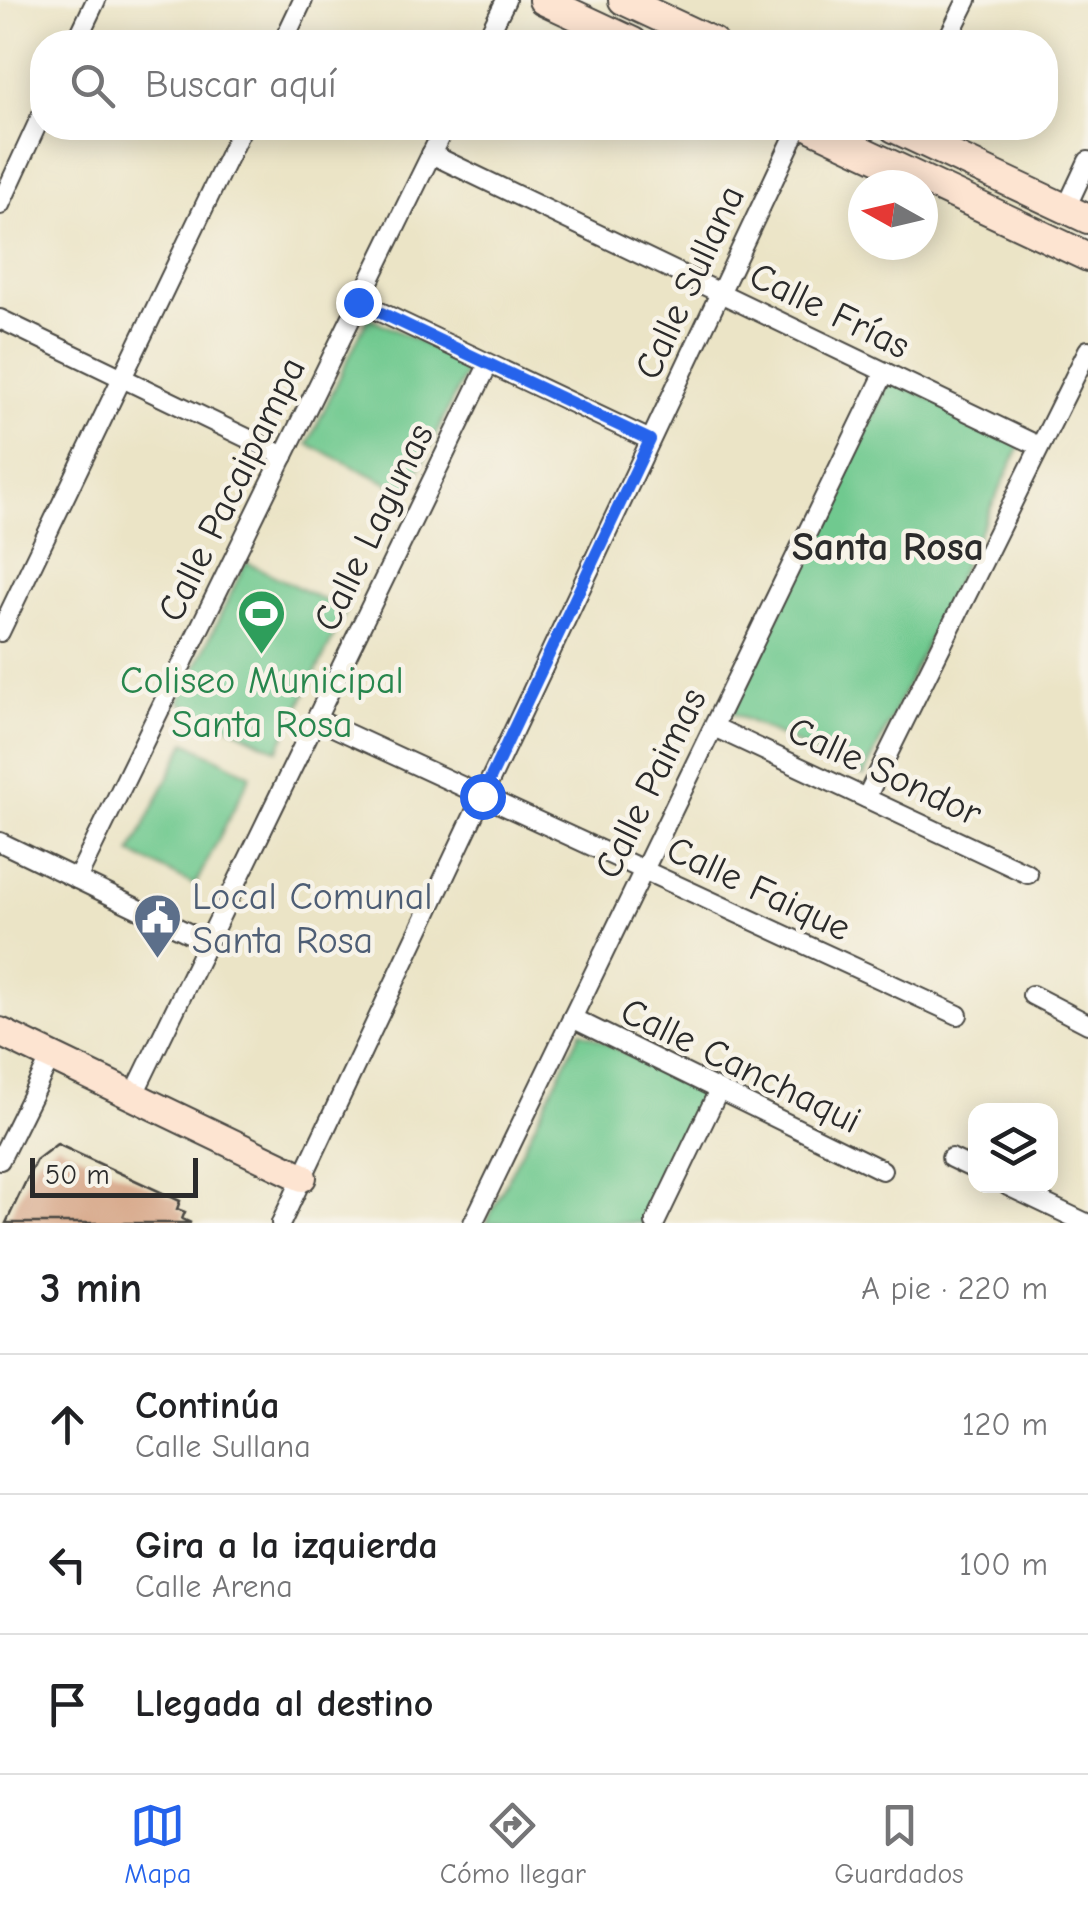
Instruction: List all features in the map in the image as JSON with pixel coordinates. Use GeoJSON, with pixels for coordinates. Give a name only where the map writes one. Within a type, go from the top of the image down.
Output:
{"type":"FeatureCollection","features":[{"type":"Feature","properties":{"kind":"street"},"geometry":{"type":"LineString","coordinates":[[82,30],[96,0]]}},
{"type":"Feature","properties":{"kind":"street"},"geometry":{"type":"LineString","coordinates":[[289,30],[304,0]]}},
{"type":"Feature","properties":{"kind":"street"},"geometry":{"type":"LineString","coordinates":[[491,30],[506,0]]}},
{"type":"Feature","properties":{"kind":"street"},"geometry":{"type":"LineString","coordinates":[[543,0],[607,30]]}},
{"type":"Feature","properties":{"kind":"street"},"geometry":{"type":"LineString","coordinates":[[623,0],[687,30]]}},
{"type":"Feature","properties":{"kind":"street"},"geometry":{"type":"LineString","coordinates":[[952,30],[967,0]]}},
{"type":"Feature","properties":{"kind":"street"},"geometry":{"type":"LineString","coordinates":[[0,205],[30,140]]}},
{"type":"Feature","properties":{"kind":"street"},"geometry":{"type":"LineString","coordinates":[[0,632],[236,140]]}},
{"type":"Feature","properties":{"kind":"street","name":"Calle Pacaipampa"},"geometry":{"type":"LineString","coordinates":[[77,879],[438,140]]}},
{"type":"Feature","properties":{"kind":"street","name":"Calle Sullana"},"geometry":{"type":"LineString","coordinates":[[280,1223],[792,140]]}},
{"type":"Feature","properties":{"kind":"street"},"geometry":{"type":"LineString","coordinates":[[839,140],[1088,256]]}},
{"type":"Feature","properties":{"kind":"street"},"geometry":{"type":"LineString","coordinates":[[890,164],[897,140]]}},
{"type":"Feature","properties":{"kind":"street"},"geometry":{"type":"LineString","coordinates":[[923,140],[1077,214],[1088,161]]}},
{"type":"Feature","properties":{"kind":"street","name":"Calle Frías"},"geometry":{"type":"LineString","coordinates":[[431,154],[1039,446]]}},
{"type":"Feature","properties":{"kind":"street"},"geometry":{"type":"LineString","coordinates":[[358,302],[650,440]]}},
{"type":"Feature","properties":{"kind":"street"},"geometry":{"type":"LineString","coordinates":[[0,319],[284,456]]}},
{"type":"Feature","properties":{"kind":"street"},"geometry":{"type":"LineString","coordinates":[[866,798],[1088,350]]}},
{"type":"Feature","properties":{"kind":"street","name":"Calle Lagunas"},"geometry":{"type":"LineString","coordinates":[[132,1096],[488,365]]}},
{"type":"Feature","properties":{"kind":"street","name":"Calle Paimas"},"geometry":{"type":"LineString","coordinates":[[472,1223],[886,372]]}},
{"type":"Feature","properties":{"kind":"street","name":"Calle Faique"},"geometry":{"type":"LineString","coordinates":[[316,719],[958,1015]]}},
{"type":"Feature","properties":{"kind":"street","name":"Calle Sondor"},"geometry":{"type":"LineString","coordinates":[[714,727],[1028,874]]}},
{"type":"Feature","properties":{"kind":"street"},"geometry":{"type":"LineString","coordinates":[[0,842],[207,942]]}},
{"type":"Feature","properties":{"kind":"street"},"geometry":{"type":"LineString","coordinates":[[1032,995],[1088,1024]]}},
{"type":"Feature","properties":{"kind":"street","name":"Calle Canchaqui"},"geometry":{"type":"LineString","coordinates":[[572,1018],[882,1170]]}},
{"type":"Feature","properties":{"kind":"street"},"geometry":{"type":"LineString","coordinates":[[0,1032],[302,1177]]}},
{"type":"Feature","properties":{"kind":"street"},"geometry":{"type":"LineString","coordinates":[[0,1160],[51,1056]]}},
{"type":"Feature","properties":{"kind":"street"},"geometry":{"type":"LineString","coordinates":[[654,1223],[719,1090]]}},
{"type":"Feature","properties":{"kind":"street"},"geometry":{"type":"LineString","coordinates":[[951,1158],[968,1166]]}},
{"type":"Feature","properties":{"kind":"street"},"geometry":{"type":"LineString","coordinates":[[1023,1193],[1086,1223]]}},
{"type":"Feature","properties":{"kind":"green space"},"geometry":{"type":"Polygon","coordinates":[[[368,317],[469,365],[408,493],[308,444],[368,317]]]}},
{"type":"Feature","properties":{"kind":"green space"},"geometry":{"type":"Polygon","coordinates":[[[890,379],[1022,442],[864,776],[732,713],[890,379]]]}},
{"type":"Feature","properties":{"kind":"green space","name":"Coliseo Municipal Santa Rosa"},"geometry":{"type":"Polygon","coordinates":[[[246,562],[346,611],[278,750],[179,702],[246,562]]]}},
{"type":"Feature","properties":{"kind":"green space"},"geometry":{"type":"Polygon","coordinates":[[[186,742],[251,775],[195,885],[131,853],[186,742]]]}},
{"type":"Feature","properties":{"kind":"green space"},"geometry":{"type":"Polygon","coordinates":[[[581,1031],[706,1093],[643,1223],[486,1223],[581,1031]]]}},
{"type":"Feature","properties":{"kind":"building"},"geometry":{"type":"Polygon","coordinates":[[[57,1144],[180,1201],[177,1209],[185,1212],[182,1219],[191,1223],[6,1223],[36,1160],[57,1144]]]}},
{"type":"Feature","properties":{"kind":"place","name":"Coliseo Municipal Santa Rosa"},"geometry":{"type":"Point","coordinates":[262,656]}},
{"type":"Feature","properties":{"kind":"place","name":"Local Comunal Santa Rosa"},"geometry":{"type":"Point","coordinates":[157,960]}},
{"type":"Feature","properties":{"kind":"district","name":"Santa Rosa"},"geometry":{"type":"Point","coordinates":[888,546]}},
{"type":"Feature","properties":{"kind":"route"},"geometry":{"type":"LineString","coordinates":[[358,302],[650,440],[482,796]]}}]}
